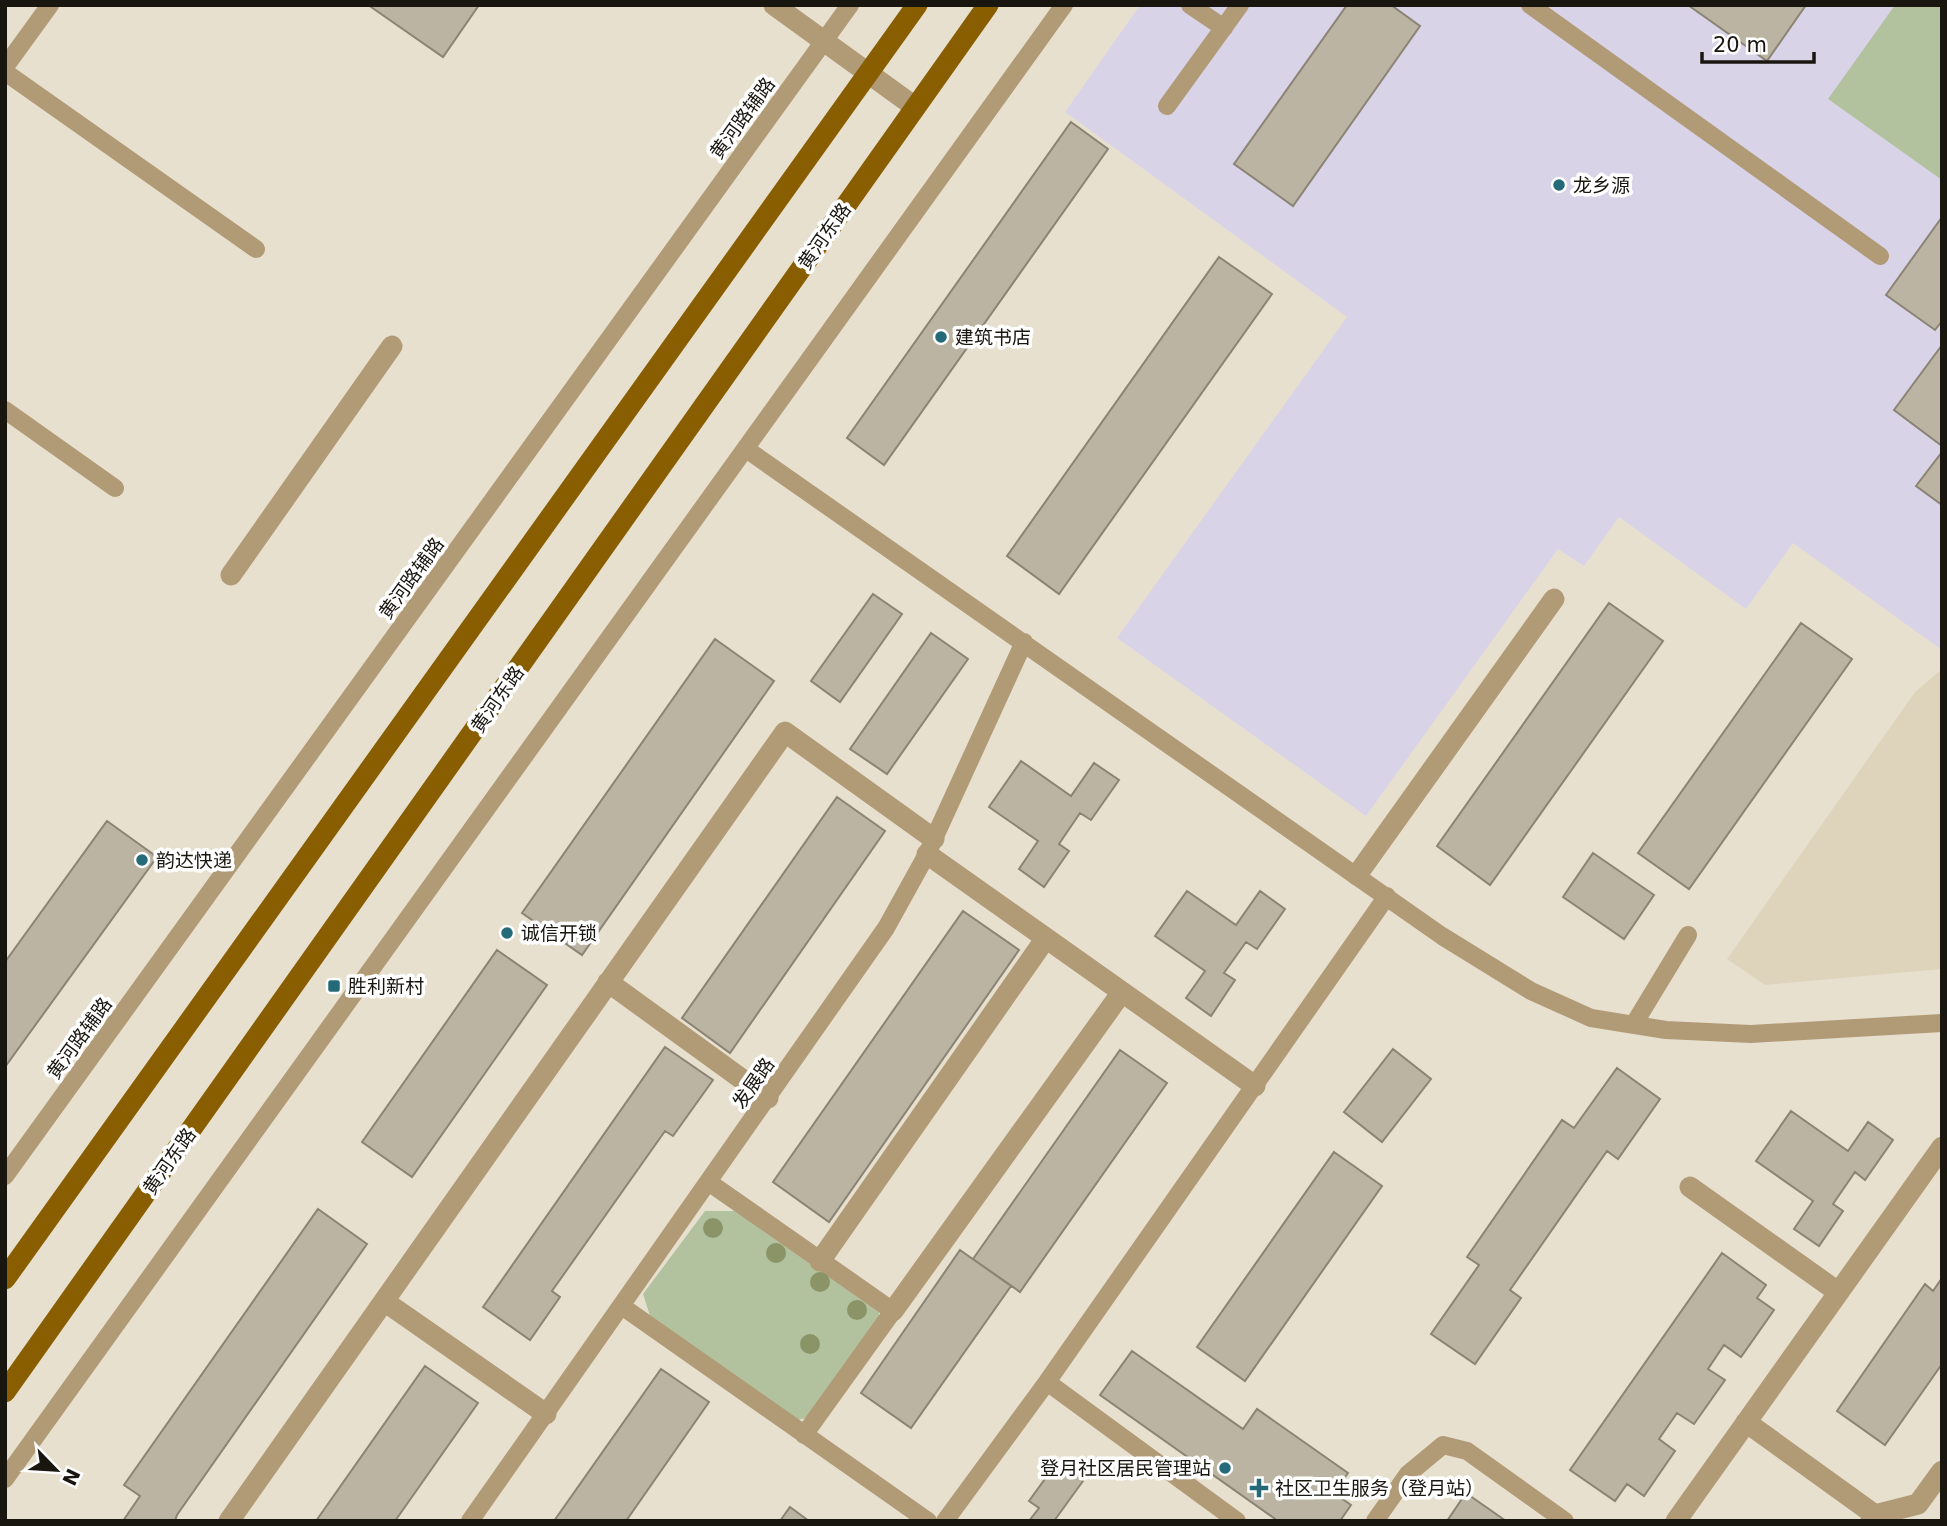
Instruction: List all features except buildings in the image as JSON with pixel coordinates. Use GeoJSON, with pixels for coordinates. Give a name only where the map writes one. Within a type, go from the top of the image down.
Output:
{"type":"FeatureCollection","features":[{"type":"Feature","properties":{"kind":"main road"},"geometry":{"type":"LineString","coordinates":[[5,1279],[917,5]]}},
{"type":"Feature","properties":{"kind":"main road","name":"黄河东路"},"geometry":{"type":"LineString","coordinates":[[5,1392],[988,5]]}},
{"type":"Feature","properties":{"kind":"street"},"geometry":{"type":"LineString","coordinates":[[774,5],[915,107]]}},
{"type":"Feature","properties":{"kind":"street"},"geometry":{"type":"LineString","coordinates":[[231,575],[392,346]]}},
{"type":"Feature","properties":{"kind":"street"},"geometry":{"type":"LineString","coordinates":[[1357,875],[1554,599]]}},
{"type":"Feature","properties":{"kind":"street"},"geometry":{"type":"LineString","coordinates":[[229,1521],[785,732],[1046,939],[1255,1086]]}},
{"type":"Feature","properties":{"kind":"street"},"geometry":{"type":"LineString","coordinates":[[820,1261],[1046,939]]}},
{"type":"Feature","properties":{"kind":"street"},"geometry":{"type":"LineString","coordinates":[[608,982],[768,1098]]}},
{"type":"Feature","properties":{"kind":"street"},"geometry":{"type":"LineString","coordinates":[[892,1311],[1122,992]]}},
{"type":"Feature","properties":{"kind":"street"},"geometry":{"type":"LineString","coordinates":[[1676,1521],[1942,1147]]}},
{"type":"Feature","properties":{"kind":"street"},"geometry":{"type":"LineString","coordinates":[[1690,1187],[1838,1292]]}},
{"type":"Feature","properties":{"kind":"street"},"geometry":{"type":"LineString","coordinates":[[384,1301],[546,1414]]}},
{"type":"Feature","properties":{"kind":"street"},"geometry":{"type":"LineString","coordinates":[[1746,1422],[1873,1518],[1918,1504],[1942,1471]]}},
{"type":"Feature","properties":{"kind":"lane"},"geometry":{"type":"LineString","coordinates":[[50,5],[5,70],[257,249]]}},
{"type":"Feature","properties":{"kind":"lane","name":"黄河路辅路"},"geometry":{"type":"LineString","coordinates":[[5,1176],[850,5]]}},
{"type":"Feature","properties":{"kind":"lane"},"geometry":{"type":"LineString","coordinates":[[5,1479],[1065,5]]}},
{"type":"Feature","properties":{"kind":"lane"},"geometry":{"type":"LineString","coordinates":[[1191,5],[1224,28]]}},
{"type":"Feature","properties":{"kind":"lane"},"geometry":{"type":"LineString","coordinates":[[1167,106],[1240,5]]}},
{"type":"Feature","properties":{"kind":"lane"},"geometry":{"type":"LineString","coordinates":[[1530,5],[1880,256]]}},
{"type":"Feature","properties":{"kind":"lane"},"geometry":{"type":"LineString","coordinates":[[5,410],[115,488]]}},
{"type":"Feature","properties":{"kind":"lane"},"geometry":{"type":"LineString","coordinates":[[746,449],[1442,936],[1531,991],[1591,1018],[1667,1030],[1751,1034],[1942,1023]]}},
{"type":"Feature","properties":{"kind":"lane","name":"发展路"},"geometry":{"type":"LineString","coordinates":[[470,1521],[623,1307],[886,928],[930,846],[1024,642]]}},
{"type":"Feature","properties":{"kind":"lane"},"geometry":{"type":"LineString","coordinates":[[944,1521],[1047,1382],[1387,896]]}},
{"type":"Feature","properties":{"kind":"lane"},"geometry":{"type":"LineString","coordinates":[[1634,1024],[1688,935]]}},
{"type":"Feature","properties":{"kind":"lane"},"geometry":{"type":"LineString","coordinates":[[709,1182],[892,1311],[804,1435]]}},
{"type":"Feature","properties":{"kind":"lane"},"geometry":{"type":"LineString","coordinates":[[623,1307],[928,1521]]}},
{"type":"Feature","properties":{"kind":"lane"},"geometry":{"type":"LineString","coordinates":[[1047,1382],[1237,1521]]}},
{"type":"Feature","properties":{"kind":"lane"},"geometry":{"type":"LineString","coordinates":[[1375,1521],[1408,1474],[1443,1445],[1467,1451],[1565,1521]]}},
{"type":"Feature","properties":{"kind":"shaded area"},"geometry":{"type":"Polygon","coordinates":[[[1140,5],[1942,5],[1942,650],[1793,543],[1746,609],[1619,517],[1584,566],[1558,549],[1366,816],[1117,638],[1347,317],[1065,112],[1140,5]]]}},
{"type":"Feature","properties":{"kind":"shaded area"},"geometry":{"type":"Polygon","coordinates":[[[1942,669],[1942,969],[1765,985],[1727,959],[1915,692],[1942,669]]]}},
{"type":"Feature","properties":{"kind":"green space"},"geometry":{"type":"Polygon","coordinates":[[[1895,5],[1942,5],[1942,180],[1828,99],[1895,5]]]}},
{"type":"Feature","properties":{"kind":"green space"},"geometry":{"type":"Polygon","coordinates":[[[705,1211],[735,1211],[879,1312],[879,1322],[808,1418],[797,1420],[650,1316],[643,1294],[705,1211]]]}},
{"type":"Feature","properties":{"kind":"place","name":"龙乡源"},"geometry":{"type":"Point","coordinates":[1559,185]}},
{"type":"Feature","properties":{"kind":"place","name":"建筑书店"},"geometry":{"type":"Point","coordinates":[941,337]}},
{"type":"Feature","properties":{"kind":"place","name":"韵达快递"},"geometry":{"type":"Point","coordinates":[142,860]}},
{"type":"Feature","properties":{"kind":"place","name":"诚信开锁"},"geometry":{"type":"Point","coordinates":[507,933]}},
{"type":"Feature","properties":{"kind":"place","name":"胜利新村"},"geometry":{"type":"Point","coordinates":[334,986]}},
{"type":"Feature","properties":{"kind":"place","name":"登月社区居民管理站"},"geometry":{"type":"Point","coordinates":[1225,1468]}},
{"type":"Feature","properties":{"kind":"place","name":"社区卫生服务（登月站）"},"geometry":{"type":"Point","coordinates":[1259,1488]}}]}
